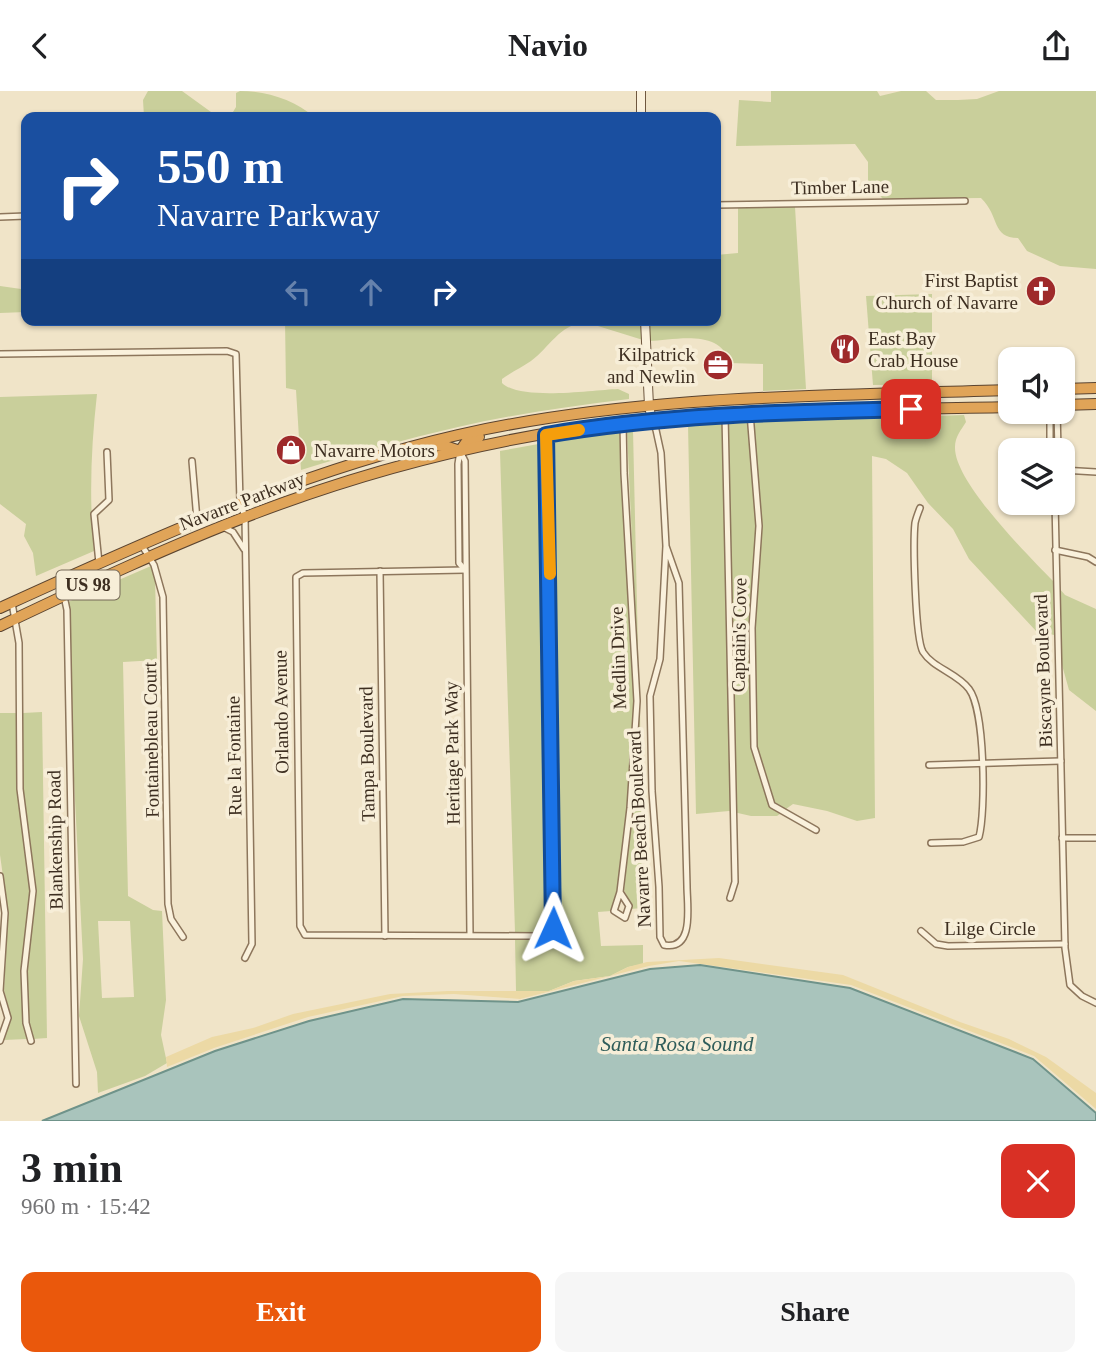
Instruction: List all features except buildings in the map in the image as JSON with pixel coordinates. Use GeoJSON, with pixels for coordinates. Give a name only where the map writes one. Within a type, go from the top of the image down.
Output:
{"type":"FeatureCollection","features":[{"type":"Feature","properties":{"kind":"highway"},"geometry":{"type":"LineString","coordinates":[[1075,389],[1096,388]]}},
{"type":"Feature","properties":{"kind":"highway","name":"Navarre Parkway"},"geometry":{"type":"LineString","coordinates":[[0,608],[240,502],[341,467],[480,431],[595,412],[750,398],[998,390]]}},
{"type":"Feature","properties":{"kind":"highway"},"geometry":{"type":"LineString","coordinates":[[1075,405],[1096,404]]}},
{"type":"Feature","properties":{"kind":"highway","name":"Navarre Parkway"},"geometry":{"type":"LineString","coordinates":[[0,626],[148,557],[245,517],[359,478],[460,451],[624,422],[750,414],[998,407]]}},
{"type":"Feature","properties":{"kind":"highway"},"geometry":{"type":"LineString","coordinates":[[412,447],[435,445],[460,451],[471,438],[570,420],[595,412]]}},
{"type":"Feature","properties":{"kind":"street"},"geometry":{"type":"LineString","coordinates":[[641,91],[641,112]]}},
{"type":"Feature","properties":{"kind":"street","name":"Timber Lane"},"geometry":{"type":"LineString","coordinates":[[721,205],[965,201]]}},
{"type":"Feature","properties":{"kind":"street"},"geometry":{"type":"LineString","coordinates":[[0,217],[21,216]]}},
{"type":"Feature","properties":{"kind":"street"},"geometry":{"type":"LineString","coordinates":[[645,326],[649,406],[660,453],[666,546]]}},
{"type":"Feature","properties":{"kind":"street","name":"Rue la Fontaine"},"geometry":{"type":"LineString","coordinates":[[0,354],[234,352],[240,502],[245,517],[246,552],[252,944],[244,958]]}},
{"type":"Feature","properties":{"kind":"street","name":"Captain's Cove"},"geometry":{"type":"LineString","coordinates":[[750,414],[759,526],[752,628],[754,747],[772,805],[816,830]]}},
{"type":"Feature","properties":{"kind":"street"},"geometry":{"type":"LineString","coordinates":[[725,415],[735,882],[730,898]]}},
{"type":"Feature","properties":{"kind":"street","name":"Medlin Drive"},"geometry":{"type":"LineString","coordinates":[[620,892],[630,808],[637,701],[624,473],[624,422]]}},
{"type":"Feature","properties":{"kind":"street"},"geometry":{"type":"LineString","coordinates":[[385,936],[542,936],[550,932],[554,924],[546,435]]}},
{"type":"Feature","properties":{"kind":"street","name":"Heritage Park Way"},"geometry":{"type":"LineString","coordinates":[[460,451],[465,461],[470,935]]}},
{"type":"Feature","properties":{"kind":"street"},"geometry":{"type":"LineString","coordinates":[[99,563],[94,514],[108,500],[107,452]]}},
{"type":"Feature","properties":{"kind":"street"},"geometry":{"type":"LineString","coordinates":[[192,461],[197,520]]}},
{"type":"Feature","properties":{"kind":"street"},"geometry":{"type":"LineString","coordinates":[[1075,471],[1096,472]]}},
{"type":"Feature","properties":{"kind":"street"},"geometry":{"type":"LineString","coordinates":[[920,508],[915,526],[919,640],[928,659],[963,682],[976,701],[982,763],[982,825],[979,837],[963,842],[931,843]]}},
{"type":"Feature","properties":{"kind":"street","name":"Biscayne Boulevard"},"geometry":{"type":"LineString","coordinates":[[1055,515],[1065,944],[1070,985],[1082,996],[1096,1003]]}},
{"type":"Feature","properties":{"kind":"street"},"geometry":{"type":"LineString","coordinates":[[222,526],[233,532],[246,552]]}},
{"type":"Feature","properties":{"kind":"street","name":"Fontainebleau Court"},"geometry":{"type":"LineString","coordinates":[[141,544],[154,565],[160,583],[163,608],[169,912],[183,937]]}},
{"type":"Feature","properties":{"kind":"street","name":"Navarre Beach Boulevard"},"geometry":{"type":"LineString","coordinates":[[666,546],[679,583],[687,874],[687,929],[681,942],[670,946],[664,945],[660,937],[650,707],[651,688],[660,659],[666,546]]}},
{"type":"Feature","properties":{"kind":"street"},"geometry":{"type":"LineString","coordinates":[[1055,550],[1088,557],[1096,562]]}},
{"type":"Feature","properties":{"kind":"street","name":"Orlando Avenue"},"geometry":{"type":"LineString","coordinates":[[385,936],[309,936],[301,932],[296,577],[303,573],[465,570]]}},
{"type":"Feature","properties":{"kind":"street","name":"Tampa Boulevard"},"geometry":{"type":"LineString","coordinates":[[380,571],[385,936]]}},
{"type":"Feature","properties":{"kind":"street","name":"Blankenship Road"},"geometry":{"type":"LineString","coordinates":[[64,596],[67,610],[76,1084]]}},
{"type":"Feature","properties":{"kind":"street"},"geometry":{"type":"LineString","coordinates":[[12,603],[19,643],[20,789],[33,891],[24,971],[26,1023],[31,1041]]}},
{"type":"Feature","properties":{"kind":"street"},"geometry":{"type":"LineString","coordinates":[[929,765],[1061,761]]}},
{"type":"Feature","properties":{"kind":"street"},"geometry":{"type":"LineString","coordinates":[[1062,838],[1096,838]]}},
{"type":"Feature","properties":{"kind":"street"},"geometry":{"type":"LineString","coordinates":[[0,877],[5,913],[0,991],[8,1018],[0,1041]]}},
{"type":"Feature","properties":{"kind":"street","name":"Lilge Circle"},"geometry":{"type":"LineString","coordinates":[[921,931],[936,944],[948,946],[1065,944]]}},
{"type":"Feature","properties":{"kind":"green space"},"geometry":{"type":"Polygon","coordinates":[[[148,91],[182,91],[211,112],[144,112],[143,100],[148,91]]]}},
{"type":"Feature","properties":{"kind":"green space"},"geometry":{"type":"Polygon","coordinates":[[[771,91],[877,91],[880,96],[901,91],[926,91],[936,100],[958,100],[977,99],[999,91],[1096,91],[1096,269],[1060,266],[1027,251],[1018,238],[1009,237],[999,230],[981,198],[883,199],[868,183],[868,162],[855,144],[736,146],[739,100],[771,102],[771,91]]]}},
{"type":"Feature","properties":{"kind":"green space"},"geometry":{"type":"Polygon","coordinates":[[[236,93],[260,93],[280,98],[307,112],[233,112],[236,107],[236,93]]]}},
{"type":"Feature","properties":{"kind":"green space"},"geometry":{"type":"Polygon","coordinates":[[[795,207],[806,389],[763,391],[763,364],[729,363],[725,352],[707,340],[683,338],[649,341],[648,326],[721,326],[721,255],[738,253],[738,208],[795,207]]]}},
{"type":"Feature","properties":{"kind":"green space"},"geometry":{"type":"Polygon","coordinates":[[[0,286],[21,289],[21,312],[0,313],[0,286]]]}},
{"type":"Feature","properties":{"kind":"green space"},"geometry":{"type":"Polygon","coordinates":[[[932,294],[932,384],[873,385],[866,296],[932,294]]]}},
{"type":"Feature","properties":{"kind":"green space"},"geometry":{"type":"Polygon","coordinates":[[[285,326],[571,326],[531,361],[502,379],[502,383],[524,392],[540,393],[618,389],[629,394],[629,399],[479,422],[301,470],[296,390],[286,388],[285,326]]]}},
{"type":"Feature","properties":{"kind":"green space"},"geometry":{"type":"Polygon","coordinates":[[[598,326],[642,326],[643,340],[598,326]]]}},
{"type":"Feature","properties":{"kind":"green space"},"geometry":{"type":"Polygon","coordinates":[[[97,394],[91,473],[94,551],[36,576],[33,553],[24,536],[26,524],[0,504],[0,397],[97,394]]]}},
{"type":"Feature","properties":{"kind":"green space"},"geometry":{"type":"Polygon","coordinates":[[[964,415],[966,422],[955,443],[958,462],[966,479],[994,517],[1053,581],[1054,635],[1036,631],[969,559],[953,529],[928,503],[907,473],[886,459],[872,456],[875,818],[857,821],[793,804],[786,809],[775,803],[757,746],[755,628],[762,526],[754,422],[964,415]]]}},
{"type":"Feature","properties":{"kind":"green space"},"geometry":{"type":"Polygon","coordinates":[[[748,422],[756,526],[749,628],[751,747],[769,806],[780,814],[751,816],[729,811],[696,814],[688,425],[748,422]]]}},
{"type":"Feature","properties":{"kind":"green space"},"geometry":{"type":"Polygon","coordinates":[[[633,430],[639,693],[627,431],[633,430]]]}},
{"type":"Feature","properties":{"kind":"green space"},"geometry":{"type":"Polygon","coordinates":[[[621,431],[634,701],[627,808],[617,890],[611,911],[598,912],[601,946],[643,945],[643,964],[628,967],[610,976],[574,981],[549,991],[516,991],[515,939],[546,938],[557,924],[550,442],[621,431]]]}},
{"type":"Feature","properties":{"kind":"green space"},"geometry":{"type":"Polygon","coordinates":[[[544,443],[550,927],[542,932],[515,932],[500,451],[544,443]]]}},
{"type":"Feature","properties":{"kind":"green space"},"geometry":{"type":"Polygon","coordinates":[[[151,566],[155,578],[157,660],[123,662],[128,896],[153,910],[162,911],[166,1000],[161,1035],[167,1063],[145,1076],[98,1093],[97,1072],[79,1016],[83,959],[68,602],[151,566]],[[98,921],[102,998],[134,997],[130,921],[98,921]]]}},
{"type":"Feature","properties":{"kind":"green space"},"geometry":{"type":"Polygon","coordinates":[[[1059,588],[1065,595],[1096,609],[1096,711],[1069,690],[1062,665],[1059,588]]]}},
{"type":"Feature","properties":{"kind":"green space"},"geometry":{"type":"Polygon","coordinates":[[[640,704],[642,908],[631,909],[624,890],[640,704]]]}},
{"type":"Feature","properties":{"kind":"green space"},"geometry":{"type":"Polygon","coordinates":[[[42,712],[47,1038],[33,1039],[29,1022],[27,972],[36,891],[23,789],[23,713],[42,712]]]}},
{"type":"Feature","properties":{"kind":"green space"},"geometry":{"type":"Polygon","coordinates":[[[0,713],[17,713],[17,789],[30,891],[21,971],[23,1023],[27,1039],[4,1040],[11,1017],[4,990],[8,912],[0,855],[0,713]]]}},
{"type":"Feature","properties":{"kind":"sand"},"geometry":{"type":"Polygon","coordinates":[[[719,958],[843,975],[1009,1039],[1046,1057],[1096,1093],[1096,1109],[1034,1056],[851,985],[679,961],[610,976],[647,962],[719,958]]]}},
{"type":"Feature","properties":{"kind":"sand"},"geometry":{"type":"Polygon","coordinates":[[[610,976],[520,999],[454,994],[403,996],[308,1017],[214,1048],[167,1067],[166,1057],[212,1037],[253,1028],[293,1014],[390,994],[549,991],[574,981],[610,976]]]}},
{"type":"Feature","properties":{"kind":"water","name":"Santa Rosa Sound"},"geometry":{"type":"Polygon","coordinates":[[[700,965],[850,988],[1033,1059],[1096,1113],[1096,1121],[42,1121],[215,1051],[309,1021],[403,999],[518,1002],[650,969],[700,965]]]}},
{"type":"Feature","properties":{"kind":"slow traffic"},"geometry":{"type":"LineString","coordinates":[[550,574],[546,435],[579,430]]}},
{"type":"Feature","properties":{"kind":"place","name":"First Baptist Church of Navarre"},"geometry":{"type":"Point","coordinates":[1041,291]}},
{"type":"Feature","properties":{"kind":"place","name":"East Bay Crab House"},"geometry":{"type":"Point","coordinates":[845,349]}},
{"type":"Feature","properties":{"kind":"place","name":"Kilpatrick and Newlin"},"geometry":{"type":"Point","coordinates":[718,365]}},
{"type":"Feature","properties":{"kind":"place","name":"Navarre Motors"},"geometry":{"type":"Point","coordinates":[291,450]}},
{"type":"Feature","properties":{"kind":"route"},"geometry":{"type":"LineString","coordinates":[[553,928],[546,435],[624,422],[714,415],[911,409]]}}]}
